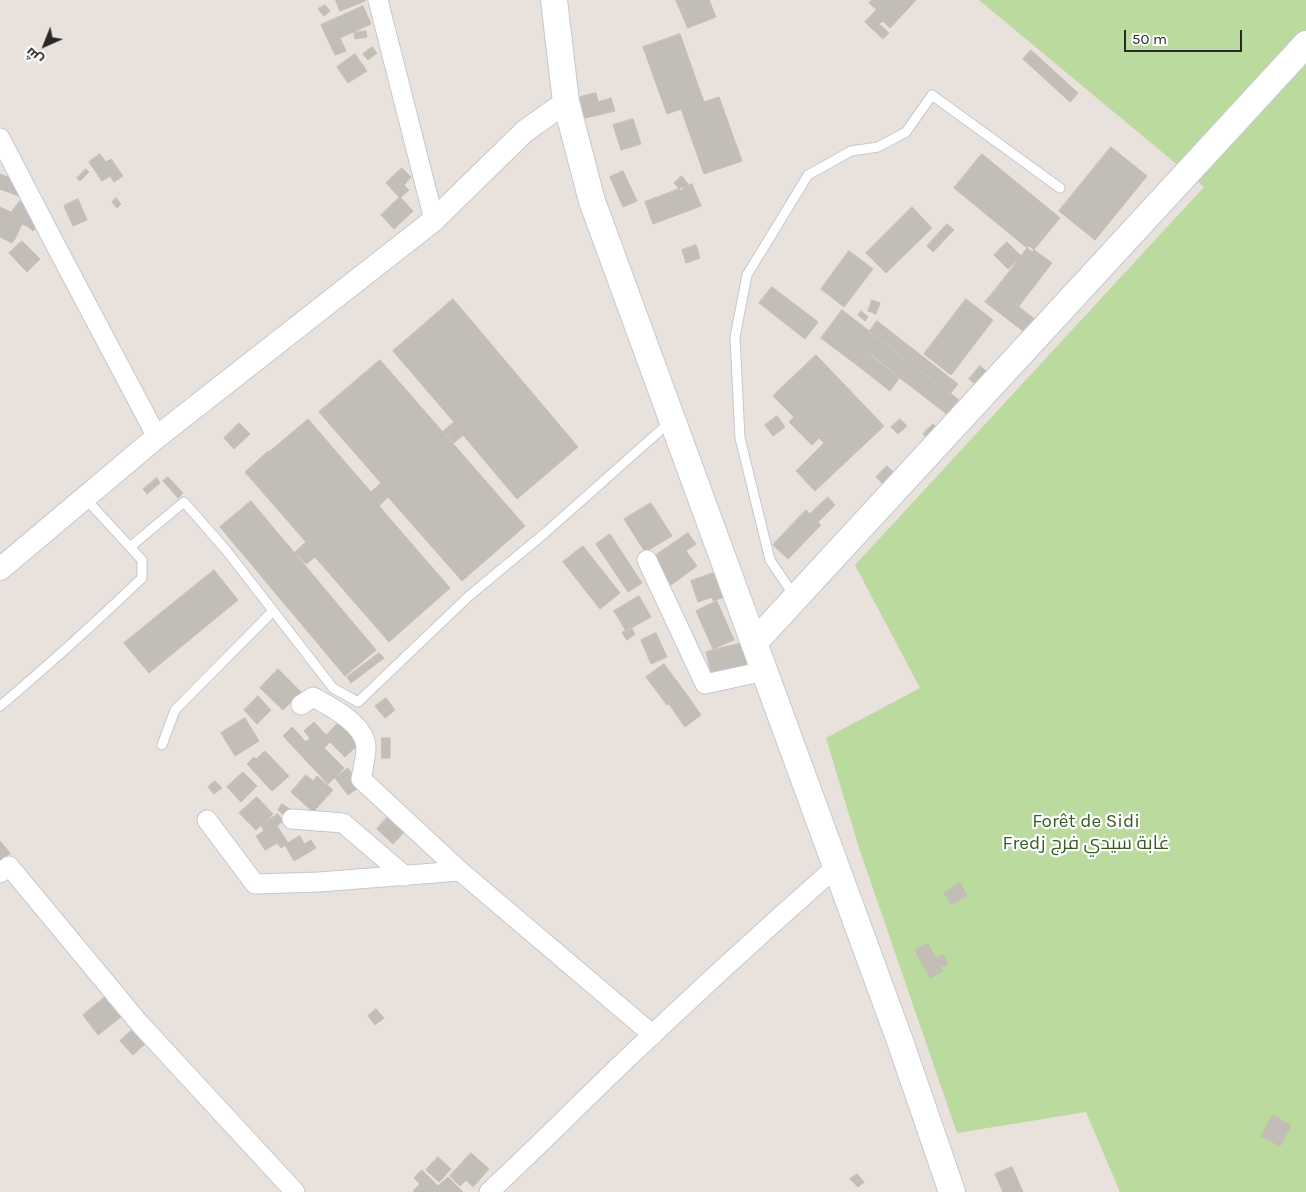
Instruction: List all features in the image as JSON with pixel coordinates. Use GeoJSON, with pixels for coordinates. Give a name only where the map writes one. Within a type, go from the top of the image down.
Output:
{"type":"FeatureCollection","features":[{"type":"Feature","properties":{"kind":"main road"},"geometry":{"type":"LineString","coordinates":[[554,0],[566,102],[592,201],[900,1041],[952,1192]]}},
{"type":"Feature","properties":{"kind":"main road"},"geometry":{"type":"LineString","coordinates":[[754,643],[1306,44]]}},
{"type":"Feature","properties":{"kind":"street"},"geometry":{"type":"LineString","coordinates":[[378,0],[434,220]]}},
{"type":"Feature","properties":{"kind":"street"},"geometry":{"type":"LineString","coordinates":[[0,570],[157,437],[434,220],[525,131],[566,102]]}},
{"type":"Feature","properties":{"kind":"street"},"geometry":{"type":"LineString","coordinates":[[0,138],[157,437]]}},
{"type":"Feature","properties":{"kind":"street"},"geometry":{"type":"LineString","coordinates":[[647,560],[705,684],[765,671]]}},
{"type":"Feature","properties":{"kind":"street"},"geometry":{"type":"LineString","coordinates":[[301,705],[313,696],[346,717],[362,733],[366,746],[361,779],[460,871],[653,1035]]}},
{"type":"Feature","properties":{"kind":"street"},"geometry":{"type":"LineString","coordinates":[[292,819],[343,823],[404,876]]}},
{"type":"Feature","properties":{"kind":"street"},"geometry":{"type":"LineString","coordinates":[[207,820],[254,884],[319,882],[460,871]]}},
{"type":"Feature","properties":{"kind":"street"},"geometry":{"type":"LineString","coordinates":[[0,873],[9,866],[140,1024],[295,1192]]}},
{"type":"Feature","properties":{"kind":"street"},"geometry":{"type":"LineString","coordinates":[[489,1192],[764,929],[836,866]]}},
{"type":"Feature","properties":{"kind":"lane"},"geometry":{"type":"LineString","coordinates":[[796,599],[770,560],[740,438],[735,337],[747,275],[808,175],[851,151],[878,147],[906,132],[932,94],[1060,188]]}},
{"type":"Feature","properties":{"kind":"lane"},"geometry":{"type":"LineString","coordinates":[[130,547],[184,502],[226,550],[333,688],[358,702],[469,596],[545,533],[672,420]]}},
{"type":"Feature","properties":{"kind":"lane"},"geometry":{"type":"LineString","coordinates":[[0,706],[40,673],[142,578],[142,560],[84,498]]}},
{"type":"Feature","properties":{"kind":"lane"},"geometry":{"type":"LineString","coordinates":[[162,745],[175,710],[273,611]]}},
{"type":"Feature","properties":{"kind":"green space","name":"Forêt de Sidi Fredj غابة سيدي فرج"},"geometry":{"type":"Polygon","coordinates":[[[979,0],[1306,0],[1306,1192],[1120,1192],[1086,1112],[957,1133],[858,845],[826,738],[920,688],[855,565],[1204,187],[979,0]]]}},
{"type":"Feature","properties":{"kind":"building"},"geometry":{"type":"Polygon","coordinates":[[[336,0],[365,0],[365,1],[340,11],[336,0]]]}},
{"type":"Feature","properties":{"kind":"building"},"geometry":{"type":"Polygon","coordinates":[[[676,0],[709,0],[716,17],[688,28],[676,0]]]}},
{"type":"Feature","properties":{"kind":"building"},"geometry":{"type":"Polygon","coordinates":[[[872,0],[886,0],[877,10],[869,3],[872,0]]]}},
{"type":"Feature","properties":{"kind":"building"},"geometry":{"type":"Polygon","coordinates":[[[886,0],[916,0],[890,28],[883,21],[879,24],[889,33],[883,39],[865,22],[886,0]]]}},
{"type":"Feature","properties":{"kind":"building"},"geometry":{"type":"Polygon","coordinates":[[[325,5],[330,11],[324,16],[318,9],[325,5]]]}},
{"type":"Feature","properties":{"kind":"building"},"geometry":{"type":"Polygon","coordinates":[[[363,6],[371,24],[340,38],[346,51],[335,55],[321,25],[363,6]]]}},
{"type":"Feature","properties":{"kind":"building"},"geometry":{"type":"Polygon","coordinates":[[[366,31],[367,37],[355,39],[354,33],[366,31]]]}},
{"type":"Feature","properties":{"kind":"building"},"geometry":{"type":"Polygon","coordinates":[[[680,34],[704,102],[719,97],[742,161],[704,174],[681,109],[667,114],[643,47],[680,34]]]}},
{"type":"Feature","properties":{"kind":"building"},"geometry":{"type":"Polygon","coordinates":[[[372,47],[377,53],[368,60],[363,54],[372,47]]]}},
{"type":"Feature","properties":{"kind":"building"},"geometry":{"type":"Polygon","coordinates":[[[1031,50],[1078,93],[1070,102],[1023,59],[1031,50]]]}},
{"type":"Feature","properties":{"kind":"building"},"geometry":{"type":"Polygon","coordinates":[[[355,54],[367,71],[348,83],[337,67],[355,54]]]}},
{"type":"Feature","properties":{"kind":"building"},"geometry":{"type":"Polygon","coordinates":[[[596,93],[598,102],[611,98],[615,111],[585,118],[580,97],[596,93]]]}},
{"type":"Feature","properties":{"kind":"building"},"geometry":{"type":"Polygon","coordinates":[[[633,119],[641,144],[621,150],[613,125],[633,119]]]}},
{"type":"Feature","properties":{"kind":"building"},"geometry":{"type":"Polygon","coordinates":[[[1111,147],[1147,176],[1095,240],[1059,211],[1111,147]]]}},
{"type":"Feature","properties":{"kind":"building"},"geometry":{"type":"Polygon","coordinates":[[[100,154],[106,162],[111,159],[123,176],[114,182],[110,176],[102,181],[89,162],[100,154]]]}},
{"type":"Feature","properties":{"kind":"building"},"geometry":{"type":"Polygon","coordinates":[[[982,154],[1060,218],[1032,252],[954,188],[982,154]]]}},
{"type":"Feature","properties":{"kind":"building"},"geometry":{"type":"Polygon","coordinates":[[[402,168],[411,177],[404,185],[409,190],[400,198],[386,183],[402,168]]]}},
{"type":"Feature","properties":{"kind":"building"},"geometry":{"type":"Polygon","coordinates":[[[86,169],[89,172],[80,181],[77,178],[86,169]]]}},
{"type":"Feature","properties":{"kind":"building"},"geometry":{"type":"Polygon","coordinates":[[[623,171],[637,201],[623,207],[610,177],[623,171]]]}},
{"type":"Feature","properties":{"kind":"building"},"geometry":{"type":"Polygon","coordinates":[[[0,174],[27,184],[22,197],[0,189],[0,174]]]}},
{"type":"Feature","properties":{"kind":"building"},"geometry":{"type":"Polygon","coordinates":[[[682,176],[688,184],[681,191],[674,183],[682,176]]]}},
{"type":"Feature","properties":{"kind":"building"},"geometry":{"type":"Polygon","coordinates":[[[692,184],[701,206],[653,224],[645,202],[692,184]]]}},
{"type":"Feature","properties":{"kind":"building"},"geometry":{"type":"Polygon","coordinates":[[[400,197],[413,211],[394,229],[381,215],[400,197]]]}},
{"type":"Feature","properties":{"kind":"building"},"geometry":{"type":"Polygon","coordinates":[[[116,198],[121,204],[117,208],[112,202],[116,198]]]}},
{"type":"Feature","properties":{"kind":"building"},"geometry":{"type":"Polygon","coordinates":[[[78,199],[87,220],[73,226],[64,206],[78,199]]]}},
{"type":"Feature","properties":{"kind":"building"},"geometry":{"type":"Polygon","coordinates":[[[20,201],[43,219],[33,231],[22,224],[12,243],[0,237],[0,207],[11,212],[20,201]]]}},
{"type":"Feature","properties":{"kind":"building"},"geometry":{"type":"Polygon","coordinates":[[[912,207],[932,228],[886,273],[866,253],[912,207]]]}},
{"type":"Feature","properties":{"kind":"building"},"geometry":{"type":"Polygon","coordinates":[[[947,224],[954,230],[933,252],[927,246],[947,224]]]}},
{"type":"Feature","properties":{"kind":"building"},"geometry":{"type":"Polygon","coordinates":[[[22,241],[40,259],[27,272],[9,253],[22,241]]]}},
{"type":"Feature","properties":{"kind":"building"},"geometry":{"type":"Polygon","coordinates":[[[1007,242],[1021,256],[1008,269],[994,255],[1007,242]]]}},
{"type":"Feature","properties":{"kind":"building"},"geometry":{"type":"Polygon","coordinates":[[[696,245],[700,258],[686,263],[682,250],[696,245]]]}},
{"type":"Feature","properties":{"kind":"building"},"geometry":{"type":"Polygon","coordinates":[[[1029,246],[1052,263],[1019,306],[996,289],[1029,246]]]}},
{"type":"Feature","properties":{"kind":"building"},"geometry":{"type":"Polygon","coordinates":[[[849,251],[873,269],[844,307],[821,289],[849,251]]]}},
{"type":"Feature","properties":{"kind":"building"},"geometry":{"type":"Polygon","coordinates":[[[772,287],[818,322],[805,339],[759,303],[772,287]]]}},
{"type":"Feature","properties":{"kind":"building"},"geometry":{"type":"Polygon","coordinates":[[[996,289],[1037,321],[1027,334],[985,302],[996,289]]]}},
{"type":"Feature","properties":{"kind":"building"},"geometry":{"type":"Polygon","coordinates":[[[453,299],[578,447],[517,499],[463,435],[454,443],[443,431],[454,422],[393,351],[453,299]]]}},
{"type":"Feature","properties":{"kind":"building"},"geometry":{"type":"Polygon","coordinates":[[[966,299],[993,320],[951,375],[924,354],[966,299]]]}},
{"type":"Feature","properties":{"kind":"building"},"geometry":{"type":"Polygon","coordinates":[[[872,300],[880,303],[876,314],[868,311],[872,300]]]}},
{"type":"Feature","properties":{"kind":"building"},"geometry":{"type":"Polygon","coordinates":[[[842,310],[959,400],[948,415],[831,325],[842,310]]]}},
{"type":"Feature","properties":{"kind":"building"},"geometry":{"type":"Polygon","coordinates":[[[861,311],[868,317],[865,321],[858,315],[861,311]]]}},
{"type":"Feature","properties":{"kind":"building"},"geometry":{"type":"Polygon","coordinates":[[[877,321],[958,384],[950,394],[869,332],[877,321]]]}},
{"type":"Feature","properties":{"kind":"building"},"geometry":{"type":"Polygon","coordinates":[[[831,325],[871,357],[862,369],[821,338],[831,325]]]}},
{"type":"Feature","properties":{"kind":"building"},"geometry":{"type":"Polygon","coordinates":[[[816,355],[884,426],[815,491],[796,471],[824,443],[819,438],[812,445],[789,422],[794,417],[773,396],[816,355]]]}},
{"type":"Feature","properties":{"kind":"building"},"geometry":{"type":"Polygon","coordinates":[[[872,355],[900,377],[890,391],[862,369],[872,355]]]}},
{"type":"Feature","properties":{"kind":"building"},"geometry":{"type":"Polygon","coordinates":[[[380,360],[525,526],[462,581],[388,497],[379,506],[450,588],[389,642],[315,557],[306,564],[295,552],[306,542],[245,472],[308,419],[371,492],[381,483],[319,412],[380,360]]]}},
{"type":"Feature","properties":{"kind":"building"},"geometry":{"type":"Polygon","coordinates":[[[980,366],[992,376],[981,389],[969,379],[980,366]]]}},
{"type":"Feature","properties":{"kind":"building"},"geometry":{"type":"Polygon","coordinates":[[[777,416],[785,427],[773,436],[765,425],[777,416]]]}},
{"type":"Feature","properties":{"kind":"building"},"geometry":{"type":"Polygon","coordinates":[[[900,419],[907,426],[898,434],[891,427],[900,419]]]}},
{"type":"Feature","properties":{"kind":"building"},"geometry":{"type":"Polygon","coordinates":[[[239,423],[250,434],[234,449],[224,438],[239,423]]]}},
{"type":"Feature","properties":{"kind":"building"},"geometry":{"type":"Polygon","coordinates":[[[933,424],[946,437],[936,447],[923,434],[933,424]]]}},
{"type":"Feature","properties":{"kind":"building"},"geometry":{"type":"Polygon","coordinates":[[[887,466],[902,481],[891,492],[876,477],[887,466]]]}},
{"type":"Feature","properties":{"kind":"building"},"geometry":{"type":"Polygon","coordinates":[[[168,477],[183,493],[178,498],[163,481],[168,477]]]}},
{"type":"Feature","properties":{"kind":"building"},"geometry":{"type":"Polygon","coordinates":[[[157,478],[160,483],[147,494],[143,489],[157,478]]]}},
{"type":"Feature","properties":{"kind":"building"},"geometry":{"type":"Polygon","coordinates":[[[828,497],[835,505],[818,522],[810,514],[828,497]]]}},
{"type":"Feature","properties":{"kind":"building"},"geometry":{"type":"Polygon","coordinates":[[[251,501],[376,650],[345,676],[220,527],[251,501]]]}},
{"type":"Feature","properties":{"kind":"building"},"geometry":{"type":"Polygon","coordinates":[[[651,503],[672,536],[645,552],[624,519],[651,503]]]}},
{"type":"Feature","properties":{"kind":"building"},"geometry":{"type":"Polygon","coordinates":[[[806,510],[821,525],[788,559],[773,545],[806,510]]]}},
{"type":"Feature","properties":{"kind":"building"},"geometry":{"type":"Polygon","coordinates":[[[688,533],[696,544],[686,551],[697,566],[671,585],[652,558],[688,533]]]}},
{"type":"Feature","properties":{"kind":"building"},"geometry":{"type":"Polygon","coordinates":[[[610,534],[642,583],[628,592],[596,544],[610,534]]]}},
{"type":"Feature","properties":{"kind":"building"},"geometry":{"type":"Polygon","coordinates":[[[583,546],[620,593],[600,609],[563,562],[583,546]]]}},
{"type":"Feature","properties":{"kind":"building"},"geometry":{"type":"Polygon","coordinates":[[[214,570],[238,600],[149,673],[124,643],[214,570]]]}},
{"type":"Feature","properties":{"kind":"building"},"geometry":{"type":"Polygon","coordinates":[[[719,571],[727,596],[713,601],[712,597],[698,602],[691,581],[719,571]]]}},
{"type":"Feature","properties":{"kind":"building"},"geometry":{"type":"Polygon","coordinates":[[[639,596],[651,617],[626,631],[614,611],[639,596]]]}},
{"type":"Feature","properties":{"kind":"building"},"geometry":{"type":"Polygon","coordinates":[[[717,601],[734,640],[713,649],[696,611],[717,601]]]}},
{"type":"Feature","properties":{"kind":"building"},"geometry":{"type":"Polygon","coordinates":[[[631,627],[635,634],[627,640],[622,633],[631,627]]]}},
{"type":"Feature","properties":{"kind":"building"},"geometry":{"type":"Polygon","coordinates":[[[656,633],[667,657],[651,664],[641,640],[656,633]]]}},
{"type":"Feature","properties":{"kind":"building"},"geometry":{"type":"Polygon","coordinates":[[[746,642],[752,666],[712,676],[706,652],[746,642]]]}},
{"type":"Feature","properties":{"kind":"building"},"geometry":{"type":"Polygon","coordinates":[[[379,653],[384,658],[351,683],[347,677],[379,653]]]}},
{"type":"Feature","properties":{"kind":"building"},"geometry":{"type":"Polygon","coordinates":[[[664,664],[685,692],[667,705],[646,677],[664,664]]]}},
{"type":"Feature","properties":{"kind":"building"},"geometry":{"type":"Polygon","coordinates":[[[278,669],[301,692],[283,710],[260,688],[278,669]]]}},
{"type":"Feature","properties":{"kind":"building"},"geometry":{"type":"Polygon","coordinates":[[[685,692],[701,715],[685,727],[669,704],[685,692]]]}},
{"type":"Feature","properties":{"kind":"building"},"geometry":{"type":"Polygon","coordinates":[[[258,696],[271,710],[257,724],[244,710],[258,696]]]}},
{"type":"Feature","properties":{"kind":"building"},"geometry":{"type":"Polygon","coordinates":[[[386,698],[395,710],[385,718],[375,706],[386,698]]]}},
{"type":"Feature","properties":{"kind":"building"},"geometry":{"type":"Polygon","coordinates":[[[245,718],[259,741],[235,756],[221,733],[245,718]]]}},
{"type":"Feature","properties":{"kind":"building"},"geometry":{"type":"Polygon","coordinates":[[[340,721],[361,742],[345,757],[330,742],[324,748],[344,768],[328,784],[283,736],[292,727],[306,742],[310,738],[304,731],[314,722],[326,735],[340,721]]]}},
{"type":"Feature","properties":{"kind":"building"},"geometry":{"type":"Polygon","coordinates":[[[382,738],[390,738],[390,758],[382,758],[382,738]]]}},
{"type":"Feature","properties":{"kind":"building"},"geometry":{"type":"Polygon","coordinates":[[[265,751],[289,776],[272,791],[247,764],[254,757],[256,759],[265,751]]]}},
{"type":"Feature","properties":{"kind":"building"},"geometry":{"type":"Polygon","coordinates":[[[348,768],[361,786],[348,795],[335,778],[348,768]]]}},
{"type":"Feature","properties":{"kind":"building"},"geometry":{"type":"Polygon","coordinates":[[[243,772],[257,786],[241,802],[227,787],[243,772]]]}},
{"type":"Feature","properties":{"kind":"building"},"geometry":{"type":"Polygon","coordinates":[[[306,775],[313,781],[317,776],[333,790],[313,812],[291,792],[306,775]]]}},
{"type":"Feature","properties":{"kind":"building"},"geometry":{"type":"Polygon","coordinates":[[[215,781],[222,788],[214,794],[208,787],[215,781]]]}},
{"type":"Feature","properties":{"kind":"building"},"geometry":{"type":"Polygon","coordinates":[[[257,797],[273,814],[256,830],[239,813],[257,797]]]}},
{"type":"Feature","properties":{"kind":"building"},"geometry":{"type":"Polygon","coordinates":[[[282,804],[290,809],[285,816],[278,810],[282,804]]]}},
{"type":"Feature","properties":{"kind":"building"},"geometry":{"type":"Polygon","coordinates":[[[278,814],[283,821],[277,826],[288,843],[281,848],[277,843],[265,850],[256,836],[264,831],[261,825],[278,814]]]}},
{"type":"Feature","properties":{"kind":"building"},"geometry":{"type":"Polygon","coordinates":[[[390,814],[407,829],[393,844],[377,829],[390,814]]]}},
{"type":"Feature","properties":{"kind":"building"},"geometry":{"type":"Polygon","coordinates":[[[300,836],[304,844],[311,840],[316,848],[294,861],[285,845],[300,836]]]}},
{"type":"Feature","properties":{"kind":"building"},"geometry":{"type":"Polygon","coordinates":[[[0,841],[10,853],[0,862],[0,841]]]}},
{"type":"Feature","properties":{"kind":"building"},"geometry":{"type":"Polygon","coordinates":[[[960,883],[967,895],[951,905],[944,893],[960,883]]]}},
{"type":"Feature","properties":{"kind":"building"},"geometry":{"type":"Polygon","coordinates":[[[928,944],[943,971],[930,978],[915,950],[928,944]]]}},
{"type":"Feature","properties":{"kind":"building"},"geometry":{"type":"Polygon","coordinates":[[[944,955],[947,965],[939,967],[937,957],[944,955]]]}},
{"type":"Feature","properties":{"kind":"building"},"geometry":{"type":"Polygon","coordinates":[[[105,997],[121,1017],[98,1035],[83,1015],[105,997]]]}},
{"type":"Feature","properties":{"kind":"building"},"geometry":{"type":"Polygon","coordinates":[[[376,1009],[384,1018],[375,1025],[368,1016],[376,1009]]]}},
{"type":"Feature","properties":{"kind":"building"},"geometry":{"type":"Polygon","coordinates":[[[135,1027],[149,1040],[133,1055],[120,1041],[135,1027]]]}},
{"type":"Feature","properties":{"kind":"building"},"geometry":{"type":"Polygon","coordinates":[[[1273,1115],[1291,1126],[1280,1146],[1261,1136],[1273,1115]]]}},
{"type":"Feature","properties":{"kind":"building"},"geometry":{"type":"Polygon","coordinates":[[[471,1153],[489,1169],[473,1187],[466,1180],[460,1186],[450,1176],[471,1153]]]}},
{"type":"Feature","properties":{"kind":"building"},"geometry":{"type":"Polygon","coordinates":[[[438,1157],[451,1169],[439,1182],[426,1170],[438,1157]]]}},
{"type":"Feature","properties":{"kind":"building"},"geometry":{"type":"Polygon","coordinates":[[[1012,1167],[1023,1192],[1003,1192],[995,1174],[1012,1167]]]}},
{"type":"Feature","properties":{"kind":"building"},"geometry":{"type":"Polygon","coordinates":[[[422,1170],[438,1186],[448,1177],[463,1192],[413,1191],[420,1184],[414,1178],[422,1170]]]}},
{"type":"Feature","properties":{"kind":"building"},"geometry":{"type":"Polygon","coordinates":[[[857,1174],[864,1182],[858,1187],[850,1179],[857,1174]]]}}]}
